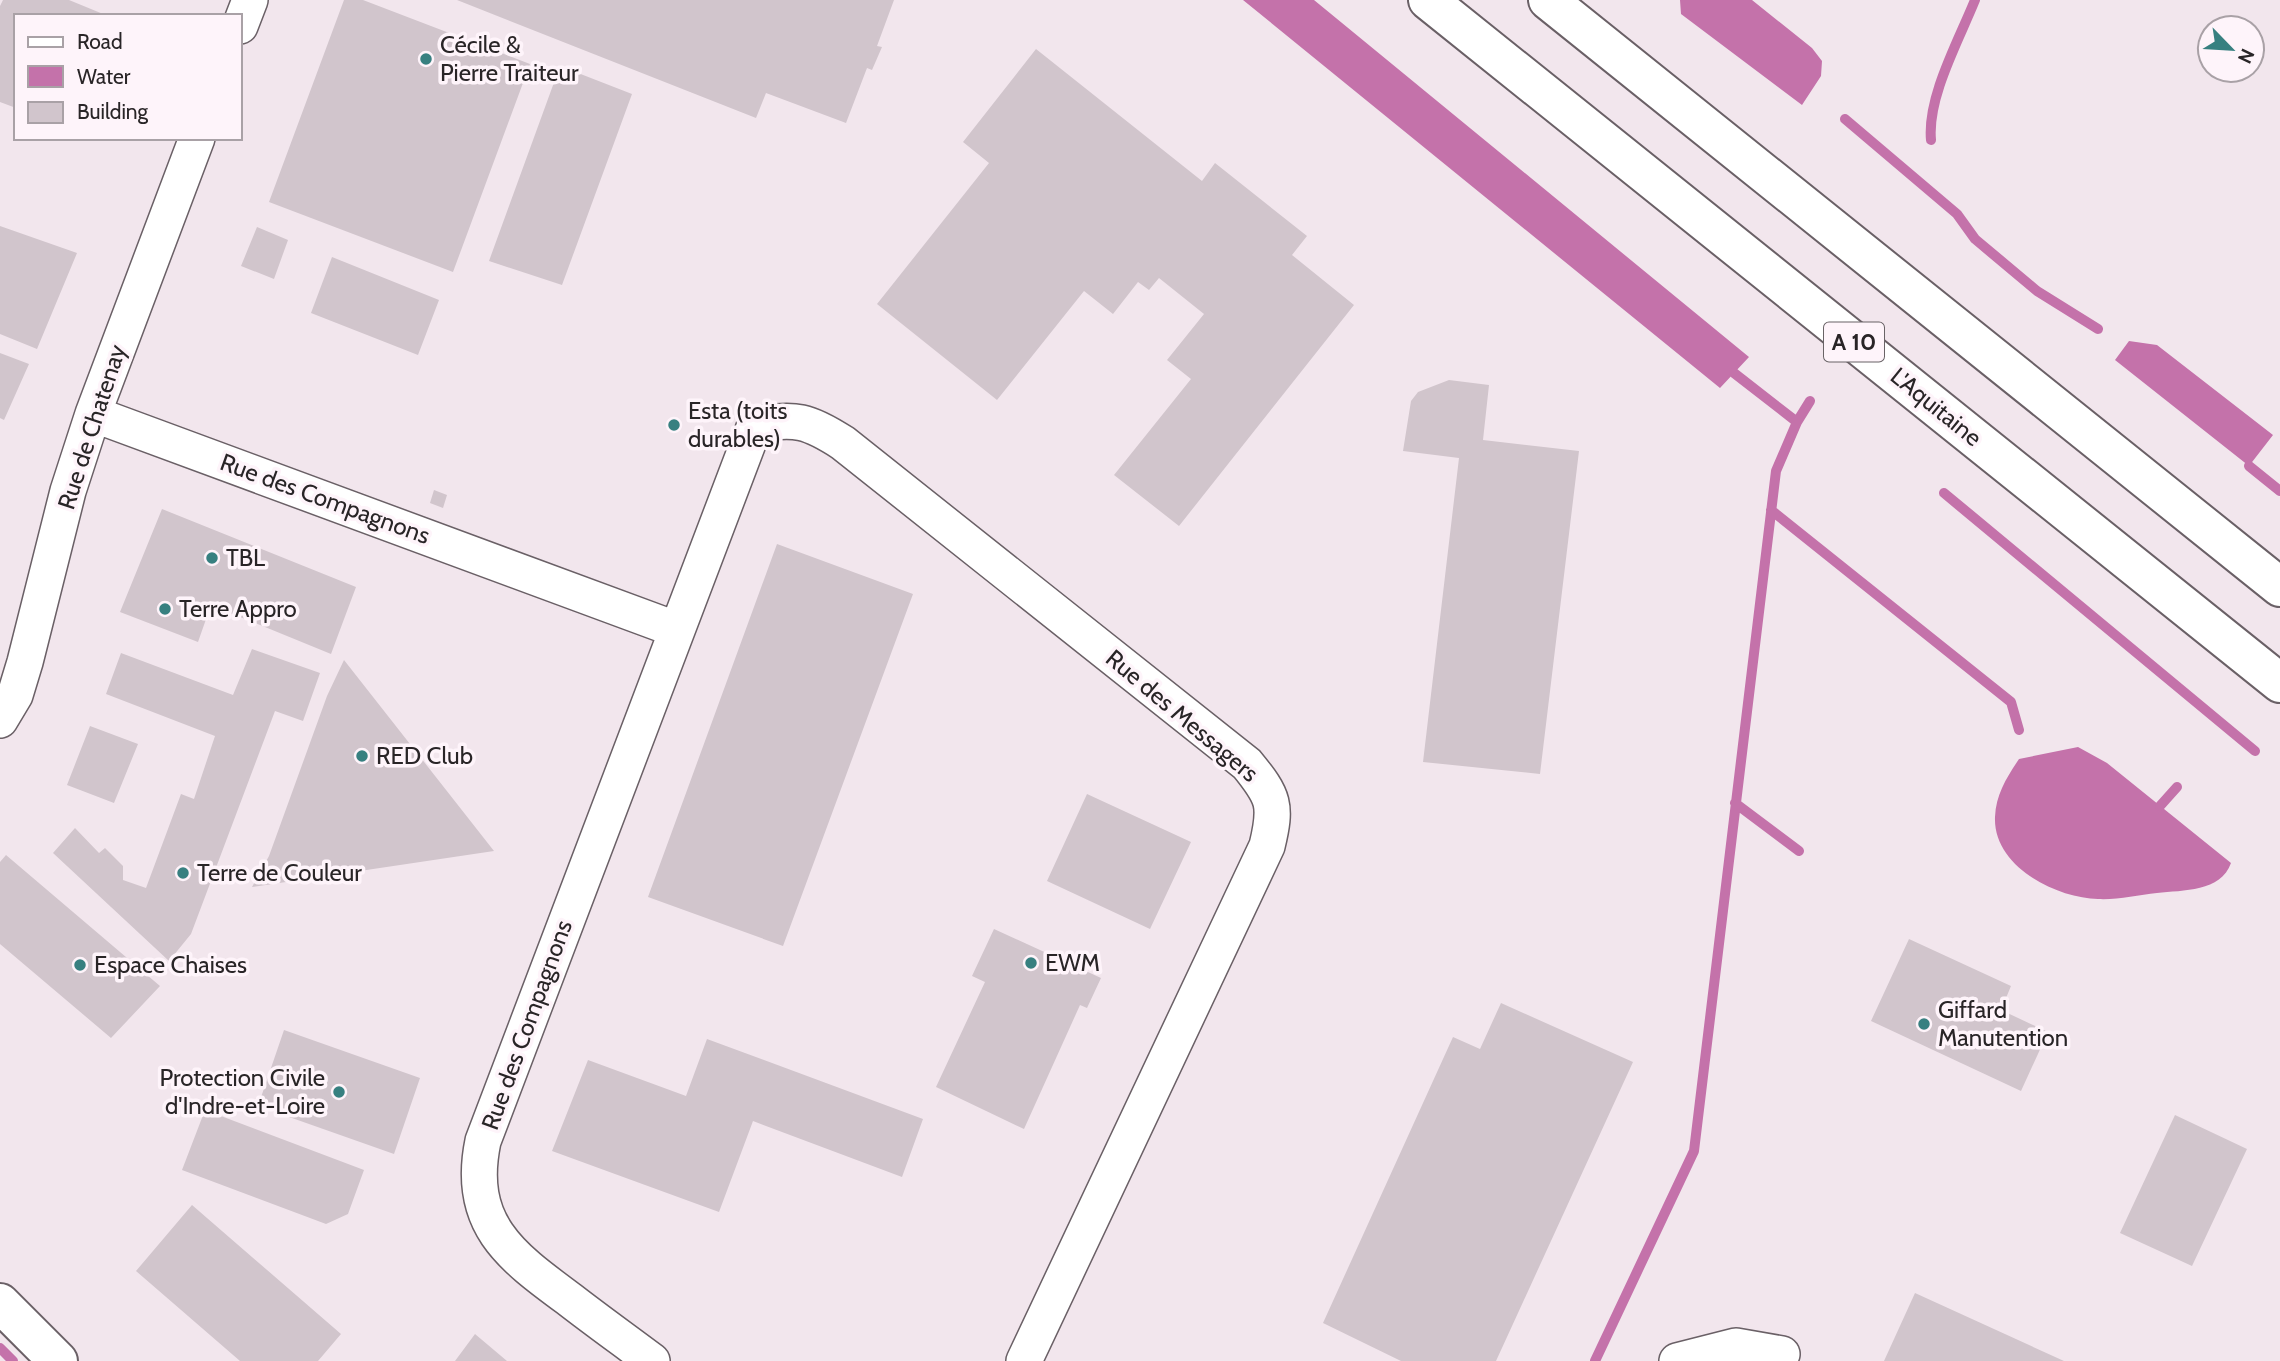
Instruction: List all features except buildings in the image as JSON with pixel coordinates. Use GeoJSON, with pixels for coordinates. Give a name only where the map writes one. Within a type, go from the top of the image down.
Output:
{"type":"FeatureCollection","features":[{"type":"Feature","properties":{"kind":"main road","name":"L'Aquitaine"},"geometry":{"type":"LineString","coordinates":[[1428,0],[2280,683]]}},
{"type":"Feature","properties":{"kind":"main road"},"geometry":{"type":"LineString","coordinates":[[1548,0],[2280,587]]}},
{"type":"Feature","properties":{"kind":"main road"},"geometry":{"type":"LineString","coordinates":[[0,1303],[58,1361]]}},
{"type":"Feature","properties":{"kind":"street"},"geometry":{"type":"LineString","coordinates":[[242,21],[250,0]]}},
{"type":"Feature","properties":{"kind":"street","name":"Rue de Chatenay"},"geometry":{"type":"LineString","coordinates":[[0,720],[15,695],[68,491],[93,414],[196,140]]}},
{"type":"Feature","properties":{"kind":"street","name":"Rue des Compagnons"},"geometry":{"type":"LineString","coordinates":[[93,414],[675,629]]}},
{"type":"Feature","properties":{"kind":"street","name":"Rue des Messagers"},"geometry":{"type":"LineString","coordinates":[[755,425],[787,419],[816,425],[843,443],[1247,764],[1269,790],[1273,819],[1267,846],[1024,1361]]}},
{"type":"Feature","properties":{"kind":"street","name":"Rue des Compagnons"},"geometry":{"type":"LineString","coordinates":[[652,1361],[517,1261],[495,1231],[485,1211],[478,1166],[484,1141],[675,629],[755,425]]}},
{"type":"Feature","properties":{"kind":"street"},"geometry":{"type":"LineString","coordinates":[[1677,1361],[1736,1346],[1782,1354]]}},
{"type":"Feature","properties":{"kind":"water"},"geometry":{"type":"Polygon","coordinates":[[[1243,0],[1314,0],[1749,357],[1720,388],[1243,0]]]}},
{"type":"Feature","properties":{"kind":"water"},"geometry":{"type":"Polygon","coordinates":[[[1680,0],[1752,0],[1812,48],[1822,61],[1821,76],[1802,105],[1681,14],[1680,0]]]}},
{"type":"Feature","properties":{"kind":"water"},"geometry":{"type":"Polygon","coordinates":[[[2129,341],[2157,345],[2273,435],[2249,466],[2115,360],[2129,341]]]}},
{"type":"Feature","properties":{"kind":"water"},"geometry":{"type":"Polygon","coordinates":[[[2078,747],[2107,763],[2231,863],[2226,872],[2219,879],[2200,888],[2098,899],[2064,893],[2047,886],[2016,865],[2004,851],[1997,835],[1997,801],[2006,779],[2019,759],[2078,747]]]}},
{"type":"Feature","properties":{"kind":"waterway"},"geometry":{"type":"LineString","coordinates":[[1931,140],[1931,123],[1939,87],[1975,0]]}},
{"type":"Feature","properties":{"kind":"waterway"},"geometry":{"type":"LineString","coordinates":[[1845,119],[1957,214],[1975,239],[2037,291],[2098,329]]}},
{"type":"Feature","properties":{"kind":"waterway"},"geometry":{"type":"LineString","coordinates":[[1734,373],[1797,422]]}},
{"type":"Feature","properties":{"kind":"waterway"},"geometry":{"type":"LineString","coordinates":[[1595,1361],[1694,1151],[1776,471],[1797,422],[1810,401]]}},
{"type":"Feature","properties":{"kind":"waterway"},"geometry":{"type":"LineString","coordinates":[[2249,466],[2280,491]]}},
{"type":"Feature","properties":{"kind":"waterway"},"geometry":{"type":"LineString","coordinates":[[1944,493],[2255,751]]}},
{"type":"Feature","properties":{"kind":"waterway"},"geometry":{"type":"LineString","coordinates":[[1771,510],[2011,702],[2019,730]]}},
{"type":"Feature","properties":{"kind":"waterway"},"geometry":{"type":"LineString","coordinates":[[2160,806],[2177,787]]}},
{"type":"Feature","properties":{"kind":"waterway"},"geometry":{"type":"LineString","coordinates":[[1735,803],[1799,851]]}},
{"type":"Feature","properties":{"kind":"waterway"},"geometry":{"type":"LineString","coordinates":[[0,1348],[13,1361]]}},
{"type":"Feature","properties":{"kind":"place","name":"Cécile & Pierre Traiteur"},"geometry":{"type":"Point","coordinates":[426,59]}},
{"type":"Feature","properties":{"kind":"place","name":"Esta (toits durables)"},"geometry":{"type":"Point","coordinates":[674,425]}},
{"type":"Feature","properties":{"kind":"place","name":"TBL"},"geometry":{"type":"Point","coordinates":[212,558]}},
{"type":"Feature","properties":{"kind":"place","name":"Terre Appro"},"geometry":{"type":"Point","coordinates":[165,609]}},
{"type":"Feature","properties":{"kind":"place","name":"RED Club"},"geometry":{"type":"Point","coordinates":[362,756]}},
{"type":"Feature","properties":{"kind":"place","name":"Terre de Couleur"},"geometry":{"type":"Point","coordinates":[183,873]}},
{"type":"Feature","properties":{"kind":"place","name":"EWM"},"geometry":{"type":"Point","coordinates":[1031,963]}},
{"type":"Feature","properties":{"kind":"place","name":"Espace Chaises"},"geometry":{"type":"Point","coordinates":[80,965]}},
{"type":"Feature","properties":{"kind":"place","name":"Giffard Manutention"},"geometry":{"type":"Point","coordinates":[1924,1024]}},
{"type":"Feature","properties":{"kind":"place","name":"Protection Civile d'Indre-et-Loire"},"geometry":{"type":"Point","coordinates":[339,1092]}}]}
